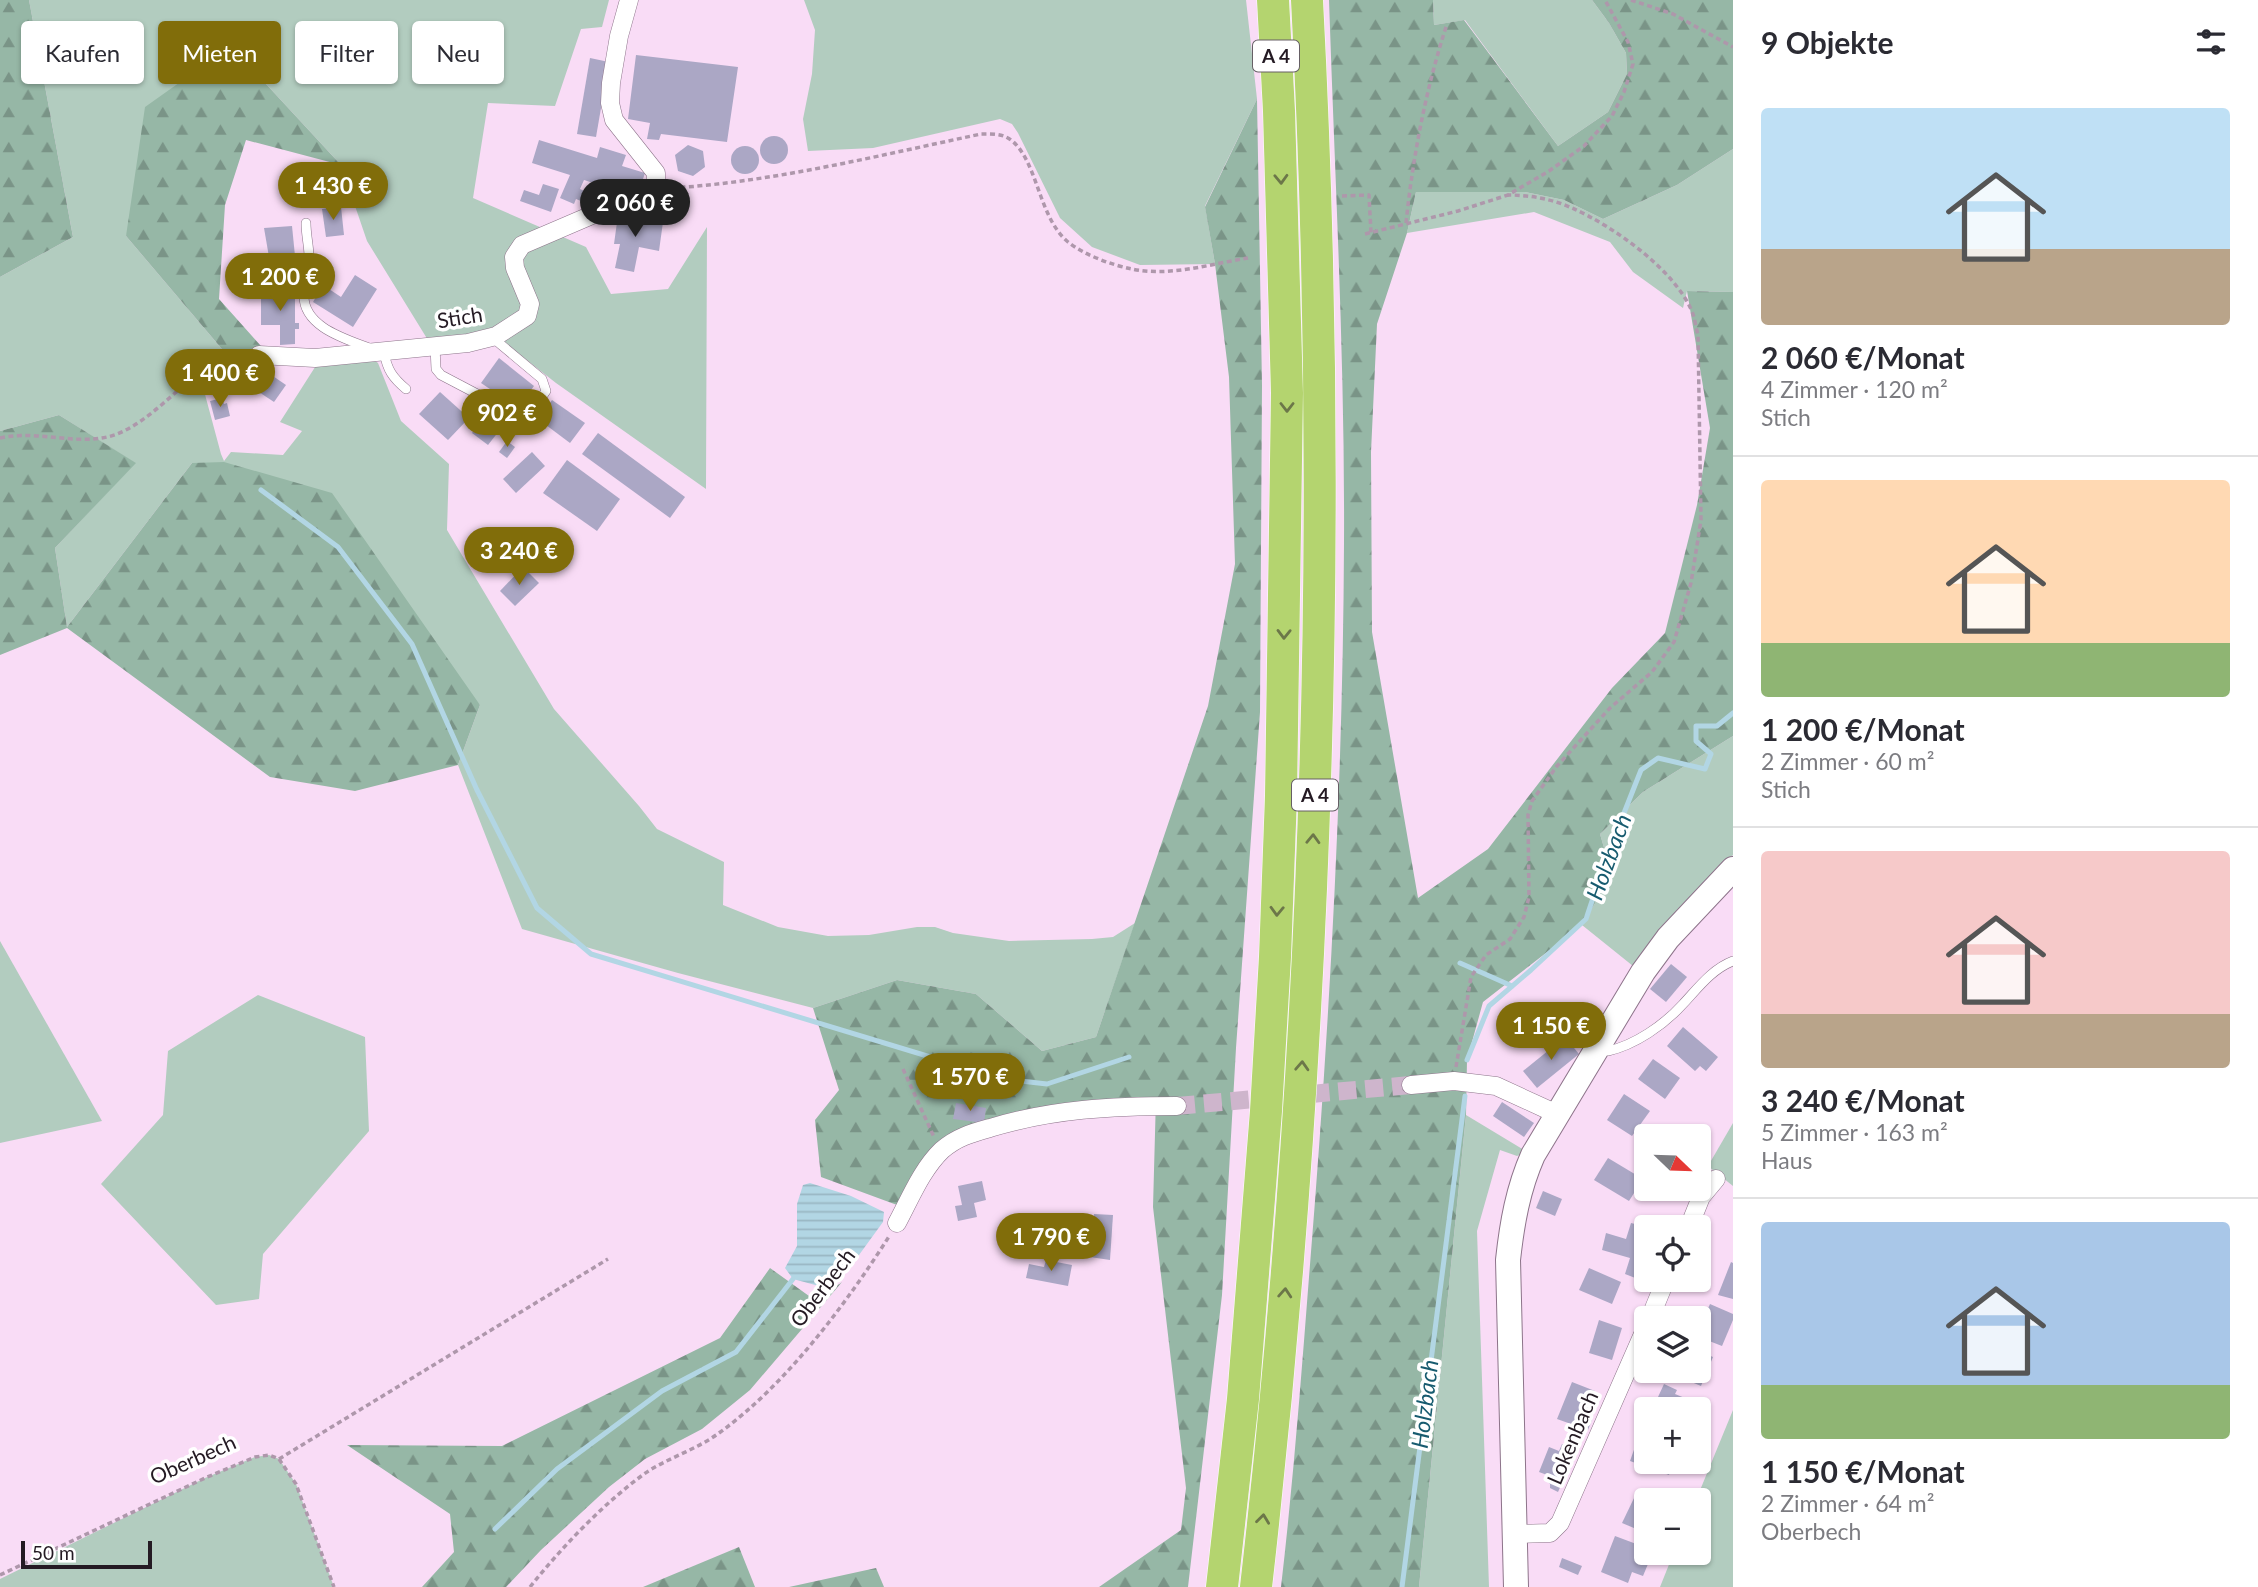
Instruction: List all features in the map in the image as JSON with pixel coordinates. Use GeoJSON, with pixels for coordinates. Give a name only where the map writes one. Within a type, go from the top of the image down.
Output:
{"type":"FeatureCollection","features":[{"type":"Feature","properties":{"kind":"highway","name":"A 4"},"geometry":{"type":"LineString","coordinates":[[1222,1587],[1243,1399],[1266,1111],[1281,796],[1287,393],[1273,0]]}},
{"type":"Feature","properties":{"kind":"highway","name":"A 4"},"geometry":{"type":"LineString","coordinates":[[1256,1587],[1277,1402],[1300,1107],[1315,802],[1320,534],[1319,396],[1313,114],[1307,0]]}},
{"type":"Feature","properties":{"kind":"street"},"geometry":{"type":"LineString","coordinates":[[629,0],[619,36],[610,103],[614,120],[656,173],[656,190]]}},
{"type":"Feature","properties":{"kind":"street","name":"Stich"},"geometry":{"type":"LineString","coordinates":[[259,355],[315,358],[468,343],[492,337],[527,316],[530,304],[515,268],[514,257],[522,244],[592,215],[647,200],[656,190]]}},
{"type":"Feature","properties":{"kind":"street"},"geometry":{"type":"LineString","coordinates":[[1516,1587],[1508,1297],[1514,1211],[1528,1166],[1643,972],[1668,938],[1733,869]]}},
{"type":"Feature","properties":{"kind":"street"},"geometry":{"type":"LineString","coordinates":[[1411,1085],[1454,1081],[1496,1086],[1557,1114]]}},
{"type":"Feature","properties":{"kind":"street"},"geometry":{"type":"LineString","coordinates":[[897,1223],[923,1176],[941,1151],[957,1138],[1023,1118],[1101,1107],[1177,1105]]}},
{"type":"Feature","properties":{"kind":"street"},"geometry":{"type":"LineString","coordinates":[[1694,1215],[1701,1197],[1716,1179]]}},
{"type":"Feature","properties":{"kind":"street","name":"Lokenbach"},"geometry":{"type":"LineString","coordinates":[[1515,1534],[1550,1533],[1560,1523],[1634,1355]]}},
{"type":"Feature","properties":{"kind":"lane"},"geometry":{"type":"LineString","coordinates":[[306,223],[309,256],[304,297],[307,309],[318,323],[334,335],[381,352],[393,377],[406,389]]}},
{"type":"Feature","properties":{"kind":"lane"},"geometry":{"type":"LineString","coordinates":[[435,345],[436,369],[441,375],[519,416],[530,414],[546,391],[542,379],[492,337]]}},
{"type":"Feature","properties":{"kind":"lane"},"geometry":{"type":"LineString","coordinates":[[1599,1046],[1608,1051],[1618,1049],[1644,1035],[1681,1007],[1709,975],[1733,961]]}},
{"type":"Feature","properties":{"kind":"path"},"geometry":{"type":"LineString","coordinates":[[1342,196],[1369,195],[1368,234],[1508,195],[1584,146],[1612,116],[1624,92],[1633,64],[1628,42],[1605,0]]}},
{"type":"Feature","properties":{"kind":"path"},"geometry":{"type":"LineString","coordinates":[[1631,0],[1673,14],[1733,47]]}},
{"type":"Feature","properties":{"kind":"path"},"geometry":{"type":"LineString","coordinates":[[1406,223],[1414,160],[1447,24]]}},
{"type":"Feature","properties":{"kind":"path"},"geometry":{"type":"LineString","coordinates":[[656,190],[707,186],[865,159],[981,134],[998,134],[1012,141],[1022,155],[1044,207],[1055,225],[1068,241],[1083,250],[1131,269],[1155,272],[1248,258]]}},
{"type":"Feature","properties":{"kind":"path"},"geometry":{"type":"LineString","coordinates":[[1454,1081],[1471,977],[1486,955],[1510,939],[1524,917],[1529,897],[1528,815],[1532,801],[1557,766],[1610,708],[1652,672],[1674,642],[1691,583],[1701,520],[1698,335],[1693,313],[1684,296],[1638,247],[1571,207],[1531,195],[1508,195]]}},
{"type":"Feature","properties":{"kind":"path"},"geometry":{"type":"LineString","coordinates":[[0,438],[44,434],[94,440],[116,434],[137,424],[207,366],[227,355],[259,355]]}},
{"type":"Feature","properties":{"kind":"path"},"geometry":{"type":"LineString","coordinates":[[903,1069],[941,1151]]}},
{"type":"Feature","properties":{"kind":"path","name":"Oberbech"},"geometry":{"type":"LineString","coordinates":[[530,1587],[562,1550],[645,1473],[718,1434],[761,1398],[844,1303],[897,1223]]}},
{"type":"Feature","properties":{"kind":"path"},"geometry":{"type":"LineString","coordinates":[[334,1587],[296,1484],[279,1459],[608,1259]]}},
{"type":"Feature","properties":{"kind":"path","name":"Oberbech"},"geometry":{"type":"LineString","coordinates":[[0,1575],[254,1457],[269,1455],[279,1459]]}},
{"type":"Feature","properties":{"kind":"green space"},"geometry":{"type":"Polygon","coordinates":[[[0,0],[29,0],[33,21],[21,21],[21,84],[45,84],[73,237],[0,277],[0,0]]]}},
{"type":"Feature","properties":{"kind":"green space"},"geometry":{"type":"Polygon","coordinates":[[[29,0],[609,0],[602,27],[581,29],[555,106],[488,103],[473,198],[586,247],[611,294],[668,289],[707,227],[706,489],[556,383],[496,336],[431,345],[367,241],[341,165],[266,84],[281,84],[281,21],[158,21],[158,84],[210,84],[126,236],[227,355],[207,366],[203,387],[224,461],[231,452],[283,455],[302,431],[280,422],[317,364],[370,357],[378,363],[401,421],[449,464],[447,530],[554,709],[657,829],[724,862],[723,905],[778,927],[828,936],[869,935],[917,927],[935,927],[953,933],[1009,941],[1092,939],[1113,937],[1135,923],[1096,1037],[1042,1051],[976,994],[897,980],[813,1008],[522,929],[458,765],[480,705],[192,463],[67,627],[55,548],[135,463],[59,415],[0,431],[0,277],[73,237],[45,84],[144,84],[144,21],[33,21],[29,0]]]}},
{"type":"Feature","properties":{"kind":"green space"},"geometry":{"type":"Polygon","coordinates":[[[804,0],[1246,0],[1257,99],[1205,206],[1215,264],[1140,265],[1092,247],[1060,218],[1018,133],[1012,124],[1000,119],[873,148],[808,151],[803,119],[812,74],[815,30],[804,0]]]}},
{"type":"Feature","properties":{"kind":"green space"},"geometry":{"type":"Polygon","coordinates":[[[1329,0],[1433,0],[1434,25],[1464,20],[1558,146],[1608,112],[1627,74],[1626,53],[1592,0],[1733,0],[1733,149],[1677,185],[1603,219],[1564,200],[1525,192],[1416,192],[1407,233],[1377,324],[1371,452],[1372,632],[1418,898],[1488,849],[1612,688],[1665,633],[1697,505],[1710,428],[1687,291],[1733,292],[1733,736],[1643,792],[1600,834],[1612,875],[1582,925],[1483,1002],[1467,1060],[1466,1115],[1419,1587],[1281,1587],[1300,1393],[1323,1094],[1341,727],[1343,407],[1329,0]]]}},
{"type":"Feature","properties":{"kind":"green space"},"geometry":{"type":"Polygon","coordinates":[[[1433,0],[1592,0],[1626,53],[1627,74],[1608,112],[1558,146],[1465,20],[1434,25],[1433,0]]]}},
{"type":"Feature","properties":{"kind":"green space"},"geometry":{"type":"Polygon","coordinates":[[[177,84],[266,84],[341,165],[246,140],[225,205],[219,299],[269,355],[227,355],[126,236],[145,107],[177,84]]]}},
{"type":"Feature","properties":{"kind":"green space"},"geometry":{"type":"Polygon","coordinates":[[[1257,99],[1262,385],[1260,712],[1222,1295],[1188,1587],[1099,1587],[1181,1530],[1186,1488],[1153,1207],[1156,1097],[1065,1105],[954,1133],[897,1205],[821,1177],[815,1120],[839,1090],[813,1008],[897,980],[976,994],[1042,1051],[1096,1037],[1208,706],[1235,564],[1229,377],[1205,207],[1257,99]]]}},
{"type":"Feature","properties":{"kind":"green space"},"geometry":{"type":"Polygon","coordinates":[[[1733,149],[1733,292],[1687,291],[1683,308],[1633,272],[1610,242],[1534,212],[1407,233],[1416,192],[1525,192],[1564,200],[1603,219],[1677,185],[1733,149]]]}},
{"type":"Feature","properties":{"kind":"green space"},"geometry":{"type":"Polygon","coordinates":[[[59,415],[136,463],[55,548],[67,627],[192,463],[224,462],[332,493],[480,705],[458,765],[355,791],[270,777],[67,628],[0,655],[0,431],[59,415]]]}},
{"type":"Feature","properties":{"kind":"green space"},"geometry":{"type":"Polygon","coordinates":[[[1733,736],[1733,855],[1689,898],[1633,966],[1582,925],[1612,875],[1600,834],[1643,792],[1733,736]]]}},
{"type":"Feature","properties":{"kind":"green space"},"geometry":{"type":"Polygon","coordinates":[[[0,941],[102,1121],[0,1143],[0,941]]]}},
{"type":"Feature","properties":{"kind":"green space"},"geometry":{"type":"Polygon","coordinates":[[[258,995],[365,1037],[369,1131],[263,1254],[259,1299],[216,1305],[101,1184],[163,1115],[168,1051],[258,995]]]}},
{"type":"Feature","properties":{"kind":"green space"},"geometry":{"type":"Polygon","coordinates":[[[1466,1115],[1524,1150],[1517,1156],[1500,1150],[1477,1231],[1489,1587],[1419,1587],[1466,1115]]]}},
{"type":"Feature","properties":{"kind":"green space"},"geometry":{"type":"Polygon","coordinates":[[[1733,1123],[1733,1186],[1712,1169],[1712,1159],[1733,1123]]]}},
{"type":"Feature","properties":{"kind":"green space"},"geometry":{"type":"Polygon","coordinates":[[[770,1268],[816,1301],[842,1282],[750,1390],[702,1429],[645,1459],[609,1487],[541,1550],[506,1587],[422,1587],[454,1552],[450,1514],[347,1445],[502,1446],[720,1338],[770,1268]]]}},
{"type":"Feature","properties":{"kind":"green space"},"geometry":{"type":"Polygon","coordinates":[[[1733,1410],[1733,1587],[1660,1587],[1669,1565],[1711,1565],[1711,1488],[1701,1488],[1707,1474],[1711,1474],[1711,1464],[1733,1410]]]}},
{"type":"Feature","properties":{"kind":"green space"},"geometry":{"type":"Polygon","coordinates":[[[269,1455],[279,1459],[296,1484],[334,1587],[0,1587],[0,1579],[205,1478],[255,1457],[269,1455]]]}},
{"type":"Feature","properties":{"kind":"green space"},"geometry":{"type":"Polygon","coordinates":[[[739,1547],[755,1587],[643,1587],[739,1547]]]}},
{"type":"Feature","properties":{"kind":"green space"},"geometry":{"type":"Polygon","coordinates":[[[876,1568],[884,1587],[789,1587],[876,1568]]]}},
{"type":"Feature","properties":{"kind":"water"},"geometry":{"type":"Polygon","coordinates":[[[810,1183],[851,1196],[884,1212],[883,1222],[851,1266],[819,1286],[793,1279],[785,1268],[797,1246],[797,1204],[803,1185],[810,1183]]]}},
{"type":"Feature","properties":{"kind":"building"},"geometry":{"type":"Polygon","coordinates":[[[636,55],[738,67],[727,142],[661,134],[659,140],[647,139],[650,123],[628,119],[636,55]]]}},
{"type":"Feature","properties":{"kind":"building"},"geometry":{"type":"Polygon","coordinates":[[[590,58],[609,62],[596,137],[577,134],[590,58]]]}},
{"type":"Feature","properties":{"kind":"building"},"geometry":{"type":"Polygon","coordinates":[[[774,136],[784,140],[788,150],[784,160],[774,164],[764,160],[760,150],[764,140],[774,136]]]}},
{"type":"Feature","properties":{"kind":"building"},"geometry":{"type":"Polygon","coordinates":[[[539,140],[597,158],[600,147],[626,155],[622,166],[645,173],[637,197],[584,180],[580,189],[595,196],[591,205],[576,199],[574,204],[560,198],[570,175],[532,163],[539,140]]]}},
{"type":"Feature","properties":{"kind":"building"},"geometry":{"type":"Polygon","coordinates":[[[688,145],[703,151],[705,167],[693,176],[678,171],[675,155],[688,145]]]}},
{"type":"Feature","properties":{"kind":"building"},"geometry":{"type":"Polygon","coordinates":[[[745,146],[755,150],[759,160],[755,170],[745,174],[735,170],[731,160],[735,150],[745,146]]]}},
{"type":"Feature","properties":{"kind":"building"},"geometry":{"type":"Polygon","coordinates":[[[315,174],[337,178],[336,186],[314,182],[315,174]]]}},
{"type":"Feature","properties":{"kind":"building"},"geometry":{"type":"Polygon","coordinates":[[[543,184],[559,189],[551,212],[520,201],[524,190],[539,195],[543,184]]]}},
{"type":"Feature","properties":{"kind":"building"},"geometry":{"type":"Polygon","coordinates":[[[333,190],[340,190],[340,205],[333,205],[333,190]]]}},
{"type":"Feature","properties":{"kind":"building"},"geometry":{"type":"Polygon","coordinates":[[[341,207],[344,235],[326,237],[322,209],[341,207]]]}},
{"type":"Feature","properties":{"kind":"building"},"geometry":{"type":"Polygon","coordinates":[[[618,215],[663,222],[659,251],[639,247],[634,272],[615,268],[620,244],[614,244],[618,215]]]}},
{"type":"Feature","properties":{"kind":"building"},"geometry":{"type":"Polygon","coordinates":[[[292,226],[295,256],[269,257],[264,228],[292,226]]]}},
{"type":"Feature","properties":{"kind":"building"},"geometry":{"type":"Polygon","coordinates":[[[355,275],[377,289],[353,327],[313,302],[323,285],[341,297],[355,275]]]}},
{"type":"Feature","properties":{"kind":"building"},"geometry":{"type":"Polygon","coordinates":[[[261,289],[295,289],[295,323],[299,323],[299,329],[295,329],[295,344],[280,345],[280,325],[261,325],[261,289]]]}},
{"type":"Feature","properties":{"kind":"building"},"geometry":{"type":"Polygon","coordinates":[[[499,358],[534,386],[518,408],[481,383],[499,358]]]}},
{"type":"Feature","properties":{"kind":"building"},"geometry":{"type":"Polygon","coordinates":[[[264,370],[286,385],[274,402],[253,388],[264,370]]]}},
{"type":"Feature","properties":{"kind":"building"},"geometry":{"type":"Polygon","coordinates":[[[440,392],[469,418],[448,440],[419,414],[440,392]]]}},
{"type":"Feature","properties":{"kind":"building"},"geometry":{"type":"Polygon","coordinates":[[[222,398],[224,404],[227,403],[230,416],[215,420],[210,401],[222,398]]]}},
{"type":"Feature","properties":{"kind":"building"},"geometry":{"type":"Polygon","coordinates":[[[552,400],[585,423],[570,443],[538,419],[552,400]]]}},
{"type":"Feature","properties":{"kind":"building"},"geometry":{"type":"Polygon","coordinates":[[[483,418],[499,431],[488,445],[472,433],[483,418]]]}},
{"type":"Feature","properties":{"kind":"building"},"geometry":{"type":"Polygon","coordinates":[[[598,433],[685,497],[670,518],[582,454],[598,433]]]}},
{"type":"Feature","properties":{"kind":"building"},"geometry":{"type":"Polygon","coordinates":[[[507,441],[515,447],[507,458],[499,452],[507,441]]]}},
{"type":"Feature","properties":{"kind":"building"},"geometry":{"type":"Polygon","coordinates":[[[532,452],[545,466],[516,493],[503,479],[532,452]]]}},
{"type":"Feature","properties":{"kind":"building"},"geometry":{"type":"Polygon","coordinates":[[[567,460],[620,499],[597,531],[543,493],[567,460]]]}},
{"type":"Feature","properties":{"kind":"building"},"geometry":{"type":"Polygon","coordinates":[[[523,567],[539,583],[515,606],[500,591],[523,567]]]}},
{"type":"Feature","properties":{"kind":"building"},"geometry":{"type":"Polygon","coordinates":[[[1671,964],[1687,977],[1666,1002],[1650,989],[1671,964]]]}},
{"type":"Feature","properties":{"kind":"building"},"geometry":{"type":"Polygon","coordinates":[[[1683,1027],[1718,1057],[1706,1071],[1700,1066],[1695,1071],[1667,1046],[1683,1027]]]}},
{"type":"Feature","properties":{"kind":"building"},"geometry":{"type":"Polygon","coordinates":[[[1565,1037],[1579,1054],[1537,1088],[1523,1071],[1565,1037]]]}},
{"type":"Feature","properties":{"kind":"building"},"geometry":{"type":"Polygon","coordinates":[[[1653,1059],[1680,1078],[1665,1099],[1638,1079],[1653,1059]]]}},
{"type":"Feature","properties":{"kind":"building"},"geometry":{"type":"Polygon","coordinates":[[[1624,1094],[1650,1111],[1641,1124],[1634,1124],[1632,1136],[1607,1120],[1624,1094]]]}},
{"type":"Feature","properties":{"kind":"building"},"geometry":{"type":"Polygon","coordinates":[[[1502,1102],[1534,1123],[1524,1137],[1493,1116],[1502,1102]]]}},
{"type":"Feature","properties":{"kind":"building"},"geometry":{"type":"Polygon","coordinates":[[[956,1103],[986,1108],[984,1123],[953,1119],[956,1103]]]}},
{"type":"Feature","properties":{"kind":"building"},"geometry":{"type":"Polygon","coordinates":[[[1608,1158],[1634,1174],[1634,1193],[1629,1201],[1594,1180],[1608,1158]]]}},
{"type":"Feature","properties":{"kind":"building"},"geometry":{"type":"Polygon","coordinates":[[[982,1181],[986,1200],[974,1203],[977,1217],[958,1221],[955,1206],[962,1205],[958,1186],[982,1181]]]}},
{"type":"Feature","properties":{"kind":"building"},"geometry":{"type":"Polygon","coordinates":[[[1543,1191],[1562,1199],[1555,1216],[1536,1208],[1543,1191]]]}},
{"type":"Feature","properties":{"kind":"building"},"geometry":{"type":"Polygon","coordinates":[[[1094,1214],[1113,1215],[1110,1260],[1090,1257],[1094,1214]]]}},
{"type":"Feature","properties":{"kind":"building"},"geometry":{"type":"Polygon","coordinates":[[[1631,1223],[1634,1224],[1634,1278],[1625,1274],[1630,1258],[1602,1250],[1606,1233],[1626,1239],[1631,1223]]]}},
{"type":"Feature","properties":{"kind":"building"},"geometry":{"type":"Polygon","coordinates":[[[1046,1260],[1072,1265],[1068,1286],[1026,1278],[1029,1264],[1044,1267],[1046,1260]]]}},
{"type":"Feature","properties":{"kind":"building"},"geometry":{"type":"Polygon","coordinates":[[[1731,1262],[1733,1263],[1733,1299],[1718,1295],[1731,1262]]]}},
{"type":"Feature","properties":{"kind":"building"},"geometry":{"type":"Polygon","coordinates":[[[1589,1268],[1621,1282],[1612,1304],[1579,1290],[1589,1268]]]}},
{"type":"Feature","properties":{"kind":"building"},"geometry":{"type":"Polygon","coordinates":[[[1710,1304],[1733,1314],[1722,1346],[1711,1342],[1710,1304]]]}},
{"type":"Feature","properties":{"kind":"building"},"geometry":{"type":"Polygon","coordinates":[[[1599,1320],[1622,1328],[1612,1360],[1589,1353],[1599,1320]]]}},
{"type":"Feature","properties":{"kind":"building"},"geometry":{"type":"Polygon","coordinates":[[[1572,1382],[1595,1391],[1585,1417],[1592,1420],[1588,1430],[1557,1419],[1572,1382]]]}},
{"type":"Feature","properties":{"kind":"building"},"geometry":{"type":"Polygon","coordinates":[[[1664,1384],[1677,1390],[1675,1394],[1682,1397],[1658,1397],[1664,1384]]]}},
{"type":"Feature","properties":{"kind":"building"},"geometry":{"type":"Polygon","coordinates":[[[1562,1444],[1577,1450],[1558,1492],[1550,1488],[1545,1479],[1547,1475],[1539,1472],[1549,1447],[1559,1451],[1562,1444]]]}},
{"type":"Feature","properties":{"kind":"building"},"geometry":{"type":"Polygon","coordinates":[[[1634,1498],[1634,1528],[1622,1523],[1634,1498]]]}},
{"type":"Feature","properties":{"kind":"building"},"geometry":{"type":"Polygon","coordinates":[[[1615,1536],[1634,1543],[1634,1565],[1648,1565],[1643,1576],[1632,1572],[1628,1583],[1601,1572],[1615,1536]]]}},
{"type":"Feature","properties":{"kind":"building"},"geometry":{"type":"Polygon","coordinates":[[[1562,1558],[1582,1566],[1578,1575],[1559,1567],[1562,1558]]]}},
{"type":"Feature","properties":{"kind":"waterway"},"geometry":{"type":"LineString","coordinates":[[261,490],[338,547],[412,644],[477,790],[537,908],[591,954],[1003,1079],[1047,1084],[1129,1057]]}},
{"type":"Feature","properties":{"kind":"waterway","name":"Holzbach"},"geometry":{"type":"LineString","coordinates":[[1467,1060],[1489,1006],[1586,919],[1607,856],[1641,770],[1658,758],[1705,769],[1711,754],[1696,741],[1696,726],[1717,726],[1733,713]]}},
{"type":"Feature","properties":{"kind":"waterway"},"geometry":{"type":"LineString","coordinates":[[1460,963],[1512,986]]}},
{"type":"Feature","properties":{"kind":"waterway","name":"Holzbach"},"geometry":{"type":"LineString","coordinates":[[1402,1587],[1465,1096]]}},
{"type":"Feature","properties":{"kind":"waterway"},"geometry":{"type":"LineString","coordinates":[[495,1529],[557,1469],[662,1391],[736,1352],[793,1279]]}},
{"type":"Feature","properties":{"kind":"tunnel"},"geometry":{"type":"LineString","coordinates":[[1177,1106],[1411,1085]]}}]}
